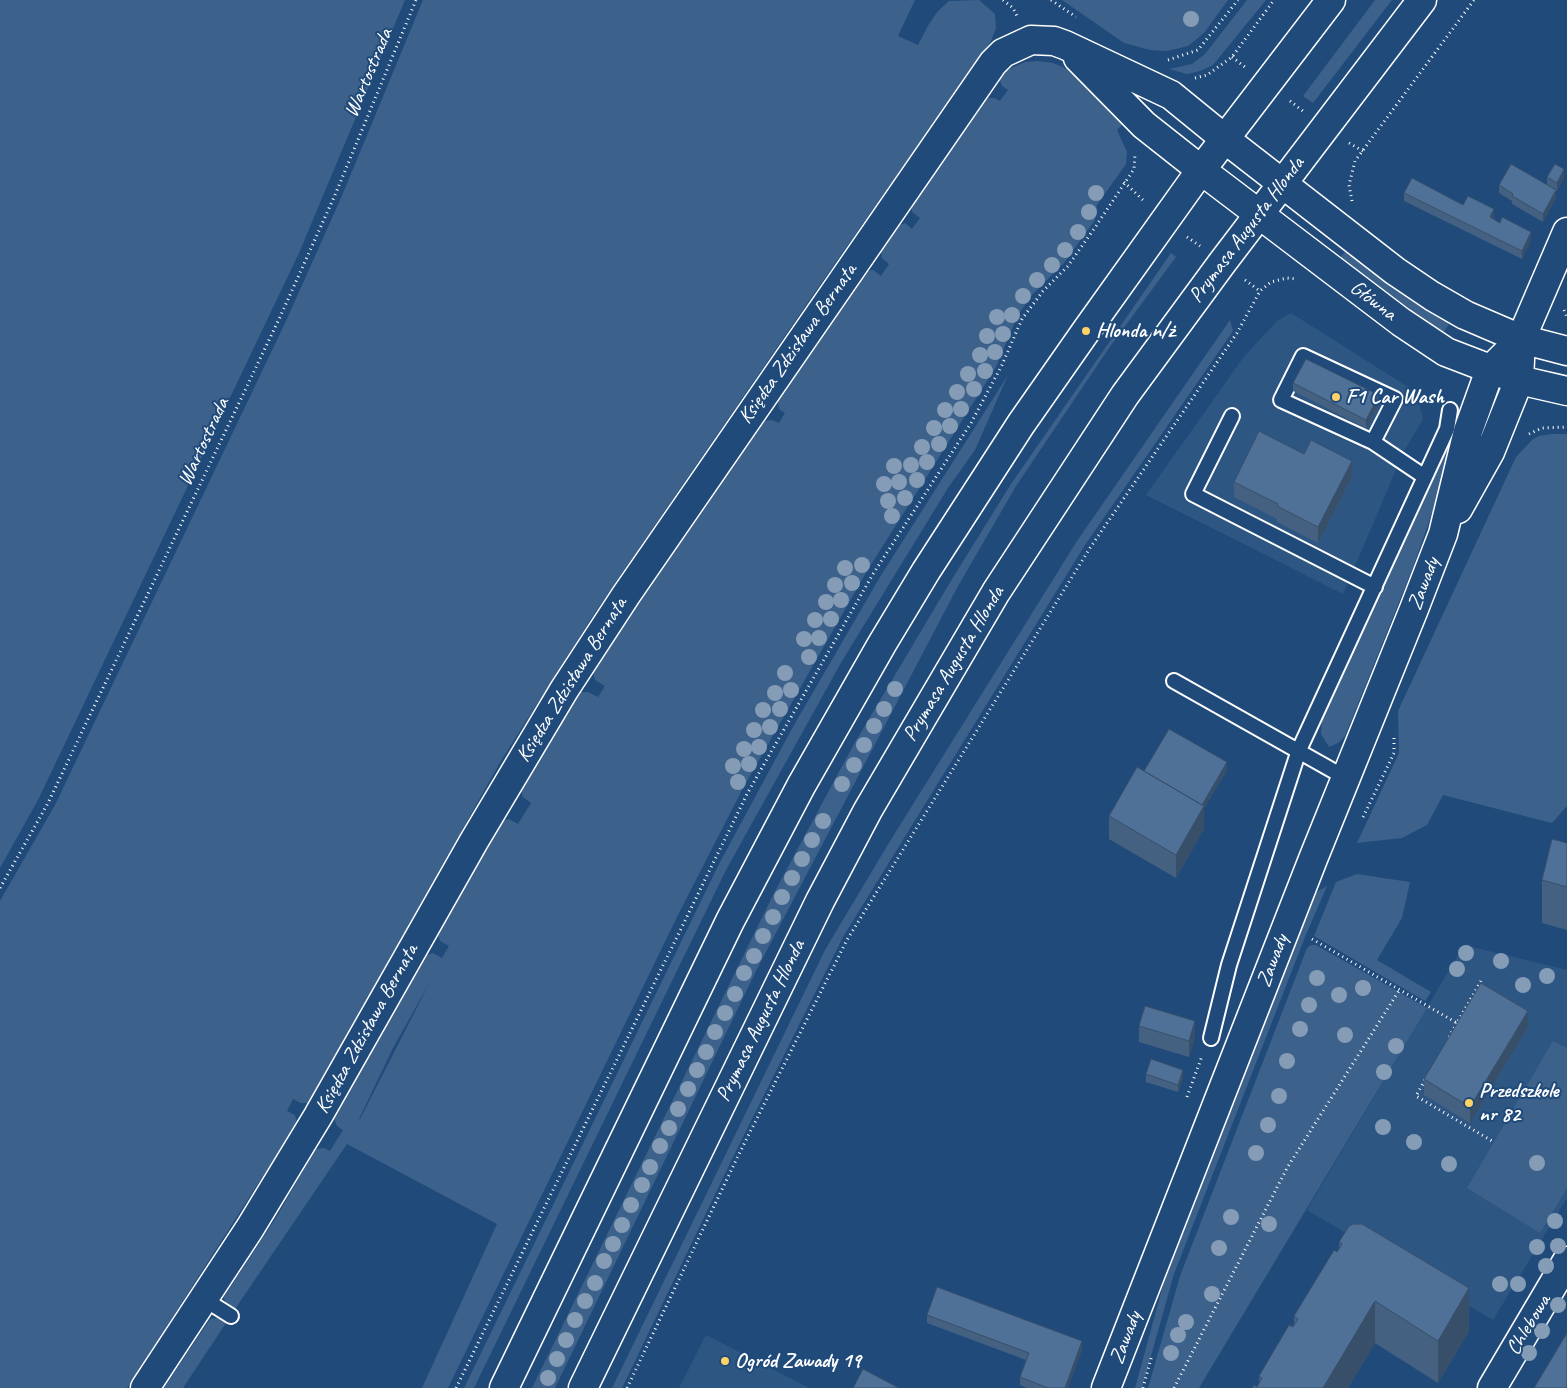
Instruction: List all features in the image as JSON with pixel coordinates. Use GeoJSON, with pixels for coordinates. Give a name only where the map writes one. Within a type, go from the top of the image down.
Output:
{"type":"FeatureCollection","features":[{"type":"Feature","properties":{"kind":"street"},"geometry":{"type":"LineString","coordinates":[[504,1388],[730,921],[801,786],[926,571],[1021,424],[1165,220],[1331,0]]}},
{"type":"Feature","properties":{"kind":"street","name":"Prymasa Augusta Hlonda"},"geometry":{"type":"LineString","coordinates":[[583,1388],[820,901],[873,802],[996,592],[1125,395],[1222,262],[1422,0]]}},
{"type":"Feature","properties":{"kind":"street","name":"Księdza Zdzisława Bernata"},"geometry":{"type":"LineString","coordinates":[[145,1388],[204,1299],[318,1116],[526,751],[631,586],[993,63],[1003,53],[1032,40],[1054,41],[1172,95]]}},
{"type":"Feature","properties":{"kind":"street","name":"Główna"},"geometry":{"type":"LineString","coordinates":[[1065,45],[1144,125],[1258,216],[1427,340],[1446,352],[1490,370],[1519,380],[1567,391]]}},
{"type":"Feature","properties":{"kind":"street","name":"Główna"},"geometry":{"type":"LineString","coordinates":[[1172,95],[1395,271],[1432,296],[1465,315],[1520,339],[1567,351]]}},
{"type":"Feature","properties":{"kind":"street","name":"Zawady"},"geometry":{"type":"LineString","coordinates":[[1443,534],[1457,430],[1490,370],[1520,339],[1567,232]]}},
{"type":"Feature","properties":{"kind":"street","name":"Zawady"},"geometry":{"type":"LineString","coordinates":[[1106,1388],[1443,534],[1490,452],[1519,380],[1520,339]]}},
{"type":"Feature","properties":{"kind":"street","name":"Chlebowa"},"geometry":{"type":"LineString","coordinates":[[1492,1388],[1567,1261]]}},
{"type":"Feature","properties":{"kind":"lane"},"geometry":{"type":"LineString","coordinates":[[1373,442],[1395,400],[1303,356],[1280,400],[1373,442],[1425,477]]}},
{"type":"Feature","properties":{"kind":"lane"},"geometry":{"type":"LineString","coordinates":[[1210,1038],[1229,965],[1299,750],[1425,477],[1457,430],[1450,410]]}},
{"type":"Feature","properties":{"kind":"lane"},"geometry":{"type":"LineString","coordinates":[[1232,416],[1193,494],[1375,587]]}},
{"type":"Feature","properties":{"kind":"lane"},"geometry":{"type":"LineString","coordinates":[[1174,681],[1346,778]]}},
{"type":"Feature","properties":{"kind":"lane"},"geometry":{"type":"LineString","coordinates":[[204,1299],[231,1316]]}},
{"type":"Feature","properties":{"kind":"path","name":"Wartostrada"},"geometry":{"type":"LineString","coordinates":[[0,888],[48,803],[284,309],[335,195],[416,0]]}},
{"type":"Feature","properties":{"kind":"path"},"geometry":{"type":"LineString","coordinates":[[1166,60],[1174,60],[1198,50],[1238,0]]}},
{"type":"Feature","properties":{"kind":"path"},"geometry":{"type":"LineString","coordinates":[[1172,95],[1185,80],[1207,75],[1232,57],[1274,0]]}},
{"type":"Feature","properties":{"kind":"path"},"geometry":{"type":"LineString","coordinates":[[1355,208],[1349,185],[1355,161],[1474,0]]}},
{"type":"Feature","properties":{"kind":"path"},"geometry":{"type":"LineString","coordinates":[[1232,57],[1324,128],[1363,151]]}},
{"type":"Feature","properties":{"kind":"path"},"geometry":{"type":"LineString","coordinates":[[456,1388],[747,794],[873,574],[971,423],[1002,365],[1022,319],[1043,291],[1068,266],[1134,169],[1135,153],[1131,140],[1144,125]]}},
{"type":"Feature","properties":{"kind":"path"},"geometry":{"type":"LineString","coordinates":[[1124,182],[1165,220],[1260,291]]}},
{"type":"Feature","properties":{"kind":"path"},"geometry":{"type":"LineString","coordinates":[[1546,277],[1563,284],[1563,306],[1567,317]]}},
{"type":"Feature","properties":{"kind":"path"},"geometry":{"type":"LineString","coordinates":[[627,1388],[738,1156],[847,940],[1090,548],[1237,333],[1260,291],[1271,282],[1287,278],[1304,281]]}},
{"type":"Feature","properties":{"kind":"path"},"geometry":{"type":"LineString","coordinates":[[1309,938],[1457,1023]]}},
{"type":"Feature","properties":{"kind":"path"},"geometry":{"type":"LineString","coordinates":[[1448,1039],[1482,981]]}},
{"type":"Feature","properties":{"kind":"path"},"geometry":{"type":"LineString","coordinates":[[1174,1388],[1287,1168],[1400,990]]}},
{"type":"Feature","properties":{"kind":"path"},"geometry":{"type":"LineString","coordinates":[[1429,1072],[1416,1096],[1492,1141]]}},
{"type":"Feature","properties":{"kind":"shaded area"},"geometry":{"type":"Polygon","coordinates":[[[0,0],[405,0],[299,253],[38,800],[0,868],[0,0]]]}},
{"type":"Feature","properties":{"kind":"shaded area"},"geometry":{"type":"Polygon","coordinates":[[[423,0],[915,0],[898,36],[918,45],[938,11],[949,1],[979,0],[995,14],[996,28],[991,41],[824,279],[598,608],[502,759],[308,1103],[301,1103],[293,1099],[287,1111],[295,1115],[297,1123],[127,1388],[0,1388],[0,901],[55,805],[286,321],[341,198],[423,0]]]}},
{"type":"Feature","properties":{"kind":"shaded area"},"geometry":{"type":"Polygon","coordinates":[[[1062,0],[1228,0],[1204,33],[1188,46],[1167,51],[1150,50],[1124,43],[1062,0]]]}},
{"type":"Feature","properties":{"kind":"shaded area"},"geometry":{"type":"Polygon","coordinates":[[[1247,0],[1266,0],[1213,65],[1187,74],[1169,69],[1192,64],[1205,54],[1247,0]]]}},
{"type":"Feature","properties":{"kind":"shaded area"},"geometry":{"type":"Polygon","coordinates":[[[1375,0],[1392,0],[1313,103],[1303,96],[1375,0]]]}},
{"type":"Feature","properties":{"kind":"shaded area"},"geometry":{"type":"Polygon","coordinates":[[[1025,62],[1053,63],[1065,68],[1124,123],[1117,130],[1127,152],[1126,164],[1097,205],[1095,220],[1064,263],[1032,295],[1018,315],[996,367],[867,571],[742,790],[677,917],[448,1388],[422,1388],[497,1224],[347,1144],[235,1309],[226,1304],[224,1297],[277,1216],[316,1149],[324,1148],[330,1151],[343,1130],[337,1126],[334,1118],[427,955],[433,953],[442,958],[449,946],[440,941],[438,935],[502,821],[509,819],[518,824],[531,803],[523,797],[521,791],[580,692],[588,692],[598,697],[605,686],[595,680],[593,672],[720,482],[765,421],[772,420],[779,423],[785,413],[779,409],[778,401],[868,271],[873,270],[881,276],[889,264],[882,258],[881,251],[898,226],[905,223],[912,229],[920,218],[912,212],[912,206],[986,98],[994,98],[1000,101],[1008,90],[1002,86],[999,78],[1009,69],[1025,62]],[[430,982],[393,1048],[360,1119],[430,982]]]}},
{"type":"Feature","properties":{"kind":"shaded area"},"geometry":{"type":"Polygon","coordinates":[[[1347,249],[1417,303],[1450,322],[1444,332],[1411,313],[1339,259],[1347,249]]]}},
{"type":"Feature","properties":{"kind":"shaded area"},"geometry":{"type":"Polygon","coordinates":[[[1171,253],[1176,257],[1109,348],[1016,486],[957,588],[756,971],[555,1388],[532,1388],[774,893],[854,744],[1011,484],[1171,253]]]}},
{"type":"Feature","properties":{"kind":"shaded area"},"geometry":{"type":"Polygon","coordinates":[[[1291,313],[1416,392],[1423,419],[1404,451],[1343,594],[1146,495],[1243,358],[1277,321],[1291,313]]]}},
{"type":"Feature","properties":{"kind":"shaded area"},"geometry":{"type":"Polygon","coordinates":[[[1230,320],[1233,331],[1085,545],[843,937],[735,1153],[622,1388],[612,1388],[825,950],[887,846],[1077,541],[1230,320]]]}},
{"type":"Feature","properties":{"kind":"shaded area"},"geometry":{"type":"Polygon","coordinates":[[[1008,375],[975,450],[948,488],[842,661],[726,870],[474,1388],[464,1388],[719,864],[794,725],[880,577],[1008,375]]]}},
{"type":"Feature","properties":{"kind":"shaded area"},"geometry":{"type":"Polygon","coordinates":[[[1456,430],[1450,462],[1412,570],[1345,736],[1338,743],[1329,747],[1321,734],[1322,716],[1456,430]]]}},
{"type":"Feature","properties":{"kind":"shaded area"},"geometry":{"type":"Polygon","coordinates":[[[1567,434],[1567,806],[1552,823],[1443,795],[1427,825],[1402,838],[1357,843],[1399,753],[1398,711],[1516,457],[1532,440],[1539,436],[1567,434]]]}},
{"type":"Feature","properties":{"kind":"shaded area"},"geometry":{"type":"Polygon","coordinates":[[[1357,874],[1410,882],[1402,918],[1377,960],[1431,992],[1425,1001],[1314,936],[1336,882],[1357,874]]]}},
{"type":"Feature","properties":{"kind":"shaded area"},"geometry":{"type":"Polygon","coordinates":[[[1327,886],[1305,937],[1174,1274],[1142,1388],[1135,1388],[1173,1255],[1310,904],[1318,891],[1327,886]]]}},
{"type":"Feature","properties":{"kind":"shaded area"},"geometry":{"type":"Polygon","coordinates":[[[1311,945],[1316,945],[1427,1008],[1199,1388],[1148,1388],[1180,1276],[1307,948],[1311,945]]]}},
{"type":"Feature","properties":{"kind":"shaded area","name":"Przedszkole nr 82"},"geometry":{"type":"Polygon","coordinates":[[[1464,945],[1567,970],[1567,1198],[1493,1320],[1307,1210],[1464,945]]]}},
{"type":"Feature","properties":{"kind":"shaded area"},"geometry":{"type":"Polygon","coordinates":[[[1553,1041],[1567,1048],[1567,1188],[1540,1233],[1467,1188],[1553,1041]]]}},
{"type":"Feature","properties":{"kind":"shaded area"},"geometry":{"type":"Polygon","coordinates":[[[218,1318],[226,1323],[183,1388],[164,1388],[210,1319],[218,1318]]]}},
{"type":"Feature","properties":{"kind":"shaded area","name":"Ogród Zawady 19"},"geometry":{"type":"Polygon","coordinates":[[[706,1335],[809,1388],[679,1388],[706,1335]]]}},
{"type":"Feature","properties":{"kind":"building"},"geometry":{"type":"Polygon","coordinates":[[[1511,164],[1556,190],[1543,214],[1512,196],[1513,194],[1499,185],[1511,164]]]}},
{"type":"Feature","properties":{"kind":"building"},"geometry":{"type":"Polygon","coordinates":[[[1555,164],[1564,169],[1557,183],[1547,177],[1555,164]]]}},
{"type":"Feature","properties":{"kind":"building"},"geometry":{"type":"Polygon","coordinates":[[[1412,178],[1463,205],[1468,196],[1494,209],[1490,217],[1500,223],[1502,217],[1531,232],[1522,251],[1404,193],[1412,178]]]}},
{"type":"Feature","properties":{"kind":"building","name":"F1 Car Wash"},"geometry":{"type":"Polygon","coordinates":[[[1306,359],[1379,395],[1366,420],[1293,383],[1306,359]]]}},
{"type":"Feature","properties":{"kind":"building"},"geometry":{"type":"Polygon","coordinates":[[[1259,431],[1304,454],[1311,440],[1352,461],[1318,527],[1234,482],[1259,431]]]}},
{"type":"Feature","properties":{"kind":"building"},"geometry":{"type":"Polygon","coordinates":[[[1169,729],[1227,762],[1202,805],[1144,771],[1169,729]]]}},
{"type":"Feature","properties":{"kind":"building"},"geometry":{"type":"Polygon","coordinates":[[[1137,767],[1204,806],[1176,855],[1109,816],[1137,767]]]}},
{"type":"Feature","properties":{"kind":"building"},"geometry":{"type":"Polygon","coordinates":[[[1552,839],[1567,843],[1567,887],[1542,880],[1552,839]]]}},
{"type":"Feature","properties":{"kind":"building"},"geometry":{"type":"Polygon","coordinates":[[[1481,983],[1528,1011],[1470,1107],[1424,1079],[1481,983]]]}},
{"type":"Feature","properties":{"kind":"building"},"geometry":{"type":"Polygon","coordinates":[[[1145,1006],[1195,1021],[1189,1041],[1139,1026],[1145,1006]]]}},
{"type":"Feature","properties":{"kind":"building"},"geometry":{"type":"Polygon","coordinates":[[[1151,1059],[1183,1070],[1178,1085],[1146,1074],[1151,1059]]]}},
{"type":"Feature","properties":{"kind":"building"},"geometry":{"type":"Polygon","coordinates":[[[1362,1224],[1469,1288],[1438,1341],[1375,1301],[1323,1388],[1252,1388],[1254,1385],[1257,1387],[1262,1378],[1259,1376],[1289,1325],[1293,1327],[1298,1319],[1294,1316],[1334,1250],[1337,1252],[1342,1244],[1339,1242],[1349,1226],[1362,1224]]]}},
{"type":"Feature","properties":{"kind":"building"},"geometry":{"type":"Polygon","coordinates":[[[937,1287],[1082,1341],[1065,1388],[1048,1388],[1020,1377],[1029,1353],[927,1315],[937,1287]]]}},
{"type":"Feature","properties":{"kind":"building"},"geometry":{"type":"Polygon","coordinates":[[[1567,1333],[1567,1388],[1534,1388],[1567,1333]]]}},
{"type":"Feature","properties":{"kind":"building"},"geometry":{"type":"Polygon","coordinates":[[[863,1369],[899,1388],[853,1388],[863,1369]]]}},
{"type":"Feature","properties":{"kind":"place","name":"Hlonda n/ż"},"geometry":{"type":"Point","coordinates":[1086,331]}},
{"type":"Feature","properties":{"kind":"place","name":"F1 Car Wash"},"geometry":{"type":"Point","coordinates":[1336,397]}},
{"type":"Feature","properties":{"kind":"place","name":"Przedszkole nr 82"},"geometry":{"type":"Point","coordinates":[1469,1103]}},
{"type":"Feature","properties":{"kind":"place","name":"Ogród Zawady 19"},"geometry":{"type":"Point","coordinates":[725,1361]}}]}
